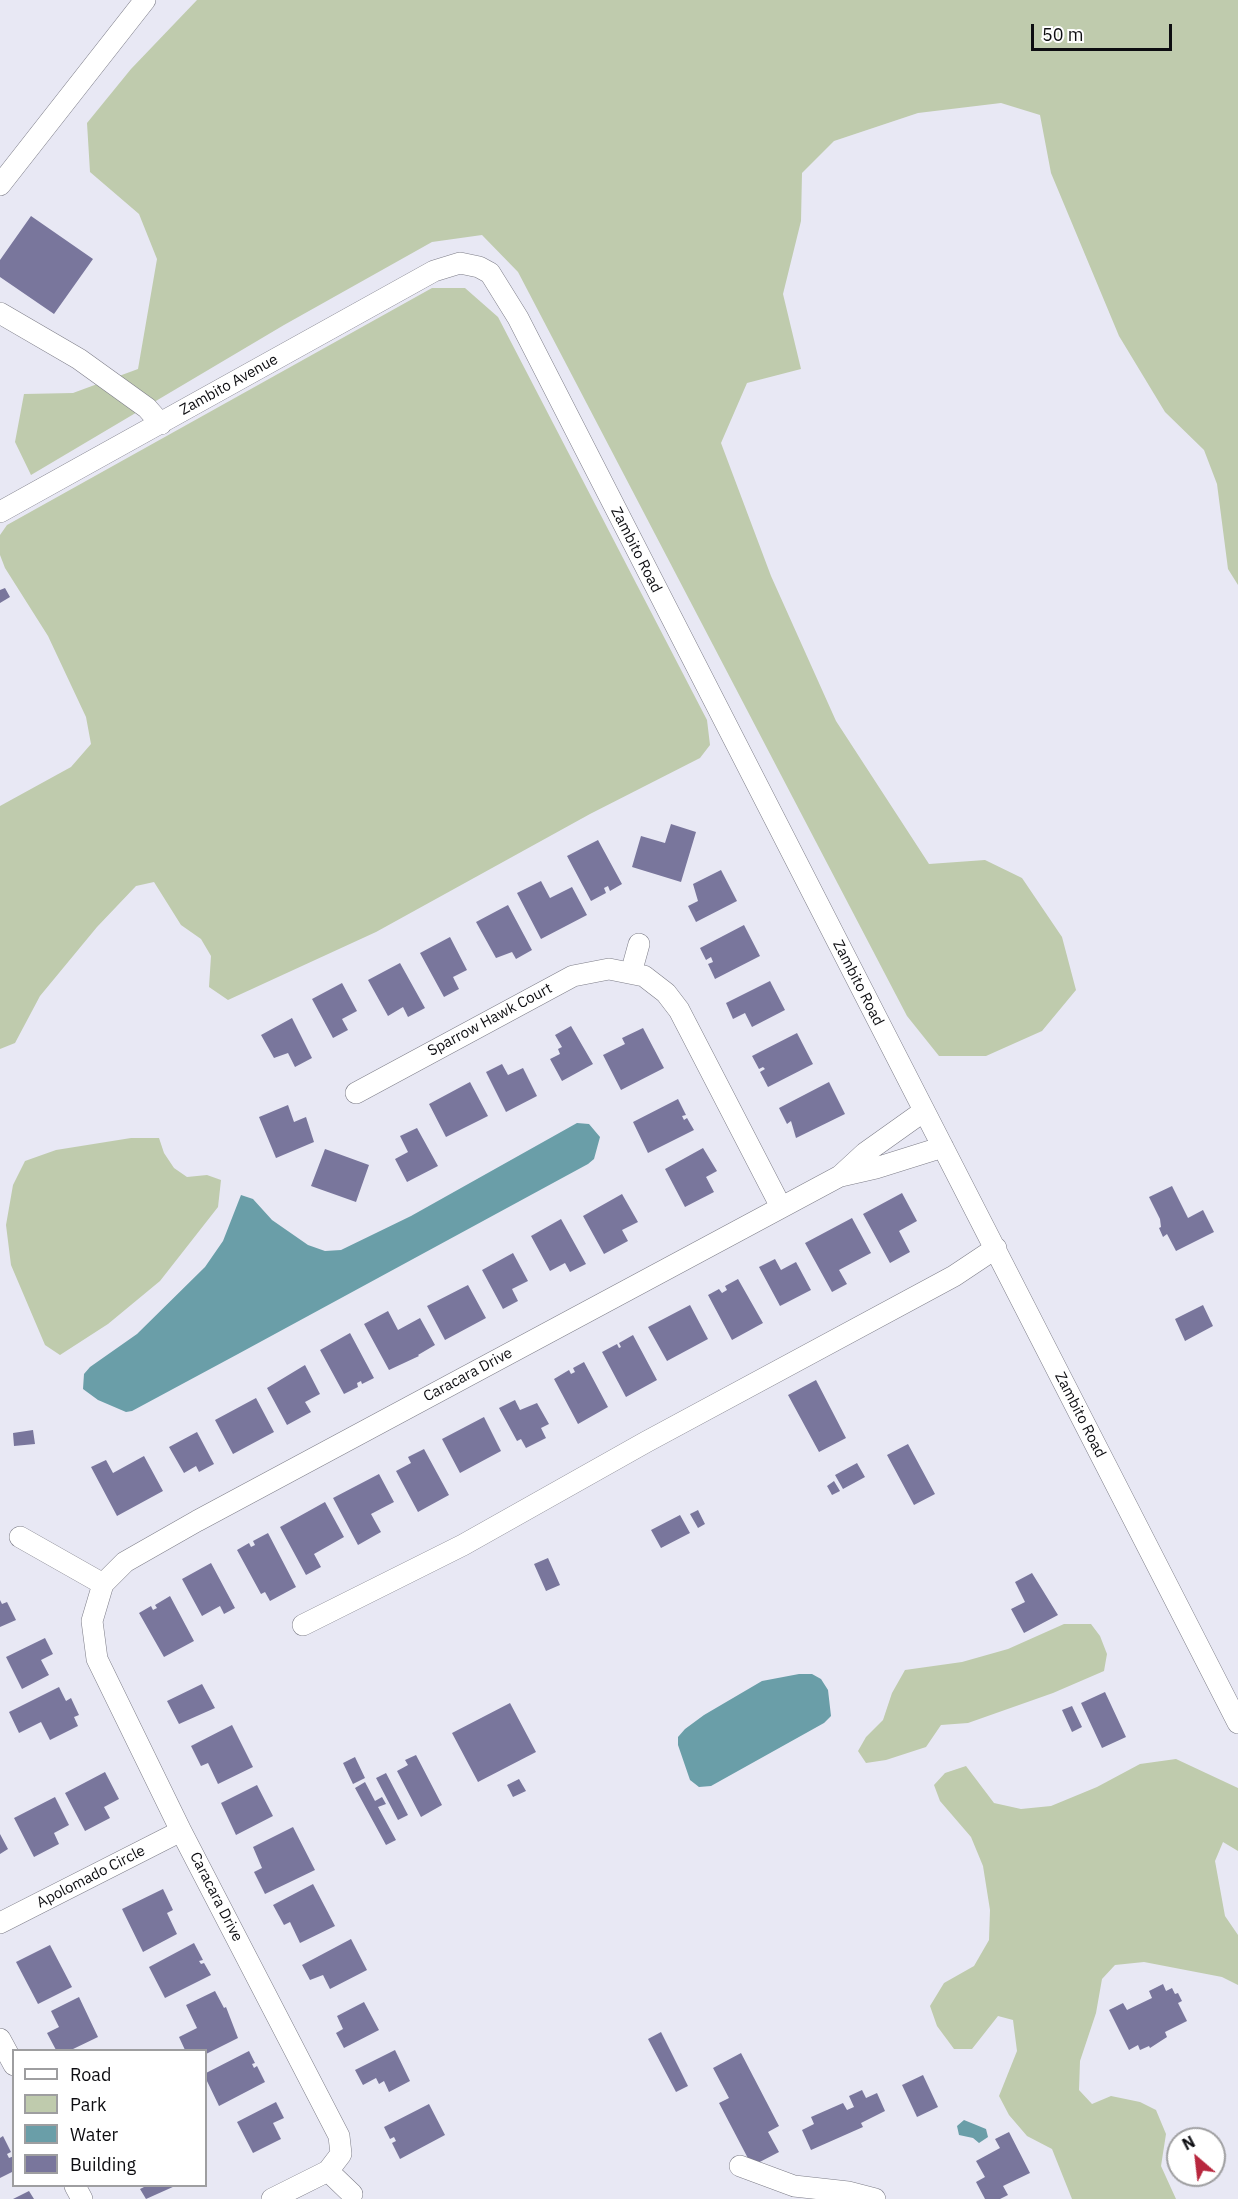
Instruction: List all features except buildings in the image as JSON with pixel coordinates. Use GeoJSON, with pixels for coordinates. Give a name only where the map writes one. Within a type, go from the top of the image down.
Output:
{"type":"FeatureCollection","features":[{"type":"Feature","properties":{"kind":"street"},"geometry":{"type":"LineString","coordinates":[[0,184],[145,0]]}},
{"type":"Feature","properties":{"kind":"street","name":"Zambito Avenue"},"geometry":{"type":"LineString","coordinates":[[0,512],[434,271],[460,263]]}},
{"type":"Feature","properties":{"kind":"street","name":"Zambito Road"},"geometry":{"type":"LineString","coordinates":[[460,263],[479,267],[490,273],[518,318],[1238,1723]]}},
{"type":"Feature","properties":{"kind":"street"},"geometry":{"type":"LineString","coordinates":[[0,313],[79,359],[147,408],[161,424]]}},
{"type":"Feature","properties":{"kind":"street"},"geometry":{"type":"LineString","coordinates":[[631,973],[639,944]]}},
{"type":"Feature","properties":{"kind":"street","name":"Sparrow Hawk Court"},"geometry":{"type":"LineString","coordinates":[[356,1094],[573,976],[609,969],[644,976],[666,993],[679,1010],[781,1207]]}},
{"type":"Feature","properties":{"kind":"street","name":"Caracara Drive"},"geometry":{"type":"LineString","coordinates":[[840,1176],[865,1153],[924,1111]]}},
{"type":"Feature","properties":{"kind":"street","name":"Caracara Drive"},"geometry":{"type":"LineString","coordinates":[[328,2171],[341,2154],[339,2136],[181,1831],[97,1659],[92,1621],[102,1584],[125,1562],[207,1515],[840,1176],[943,1147]]}},
{"type":"Feature","properties":{"kind":"street"},"geometry":{"type":"LineString","coordinates":[[303,1625],[463,1545],[954,1276],[996,1248]]}},
{"type":"Feature","properties":{"kind":"street"},"geometry":{"type":"LineString","coordinates":[[20,1537],[102,1584]]}},
{"type":"Feature","properties":{"kind":"street","name":"Apolomado Circle"},"geometry":{"type":"LineString","coordinates":[[0,1923],[181,1831]]}},
{"type":"Feature","properties":{"kind":"street"},"geometry":{"type":"LineString","coordinates":[[0,2039],[12,2061]]}},
{"type":"Feature","properties":{"kind":"street"},"geometry":{"type":"LineString","coordinates":[[740,2166],[794,2186],[875,2199]]}},
{"type":"Feature","properties":{"kind":"street"},"geometry":{"type":"LineString","coordinates":[[272,2199],[328,2171],[352,2194]]}},
{"type":"Feature","properties":{"kind":"green space"},"geometry":{"type":"Polygon","coordinates":[[[197,0],[1238,0],[1238,585],[1228,569],[1217,484],[1204,450],[1165,412],[1119,336],[1051,173],[1040,115],[1001,103],[918,113],[834,141],[802,173],[801,221],[783,294],[801,369],[747,383],[721,443],[771,576],[836,721],[929,864],[985,860],[1022,878],[1062,937],[1076,990],[1042,1031],[986,1056],[939,1056],[907,1016],[518,272],[482,235],[432,242],[284,325],[31,475],[15,442],[24,394],[73,393],[138,369],[157,259],[139,214],[90,172],[87,123],[131,69],[197,0]]]}},
{"type":"Feature","properties":{"kind":"green space"},"geometry":{"type":"Polygon","coordinates":[[[432,288],[465,288],[498,317],[707,720],[710,745],[700,758],[590,814],[376,932],[228,1000],[209,987],[211,956],[201,939],[181,925],[154,882],[136,886],[97,927],[40,996],[15,1043],[0,1049],[0,806],[71,767],[91,744],[86,717],[48,636],[5,568],[0,555],[0,535],[7,525],[432,288]]]}},
{"type":"Feature","properties":{"kind":"green space"},"geometry":{"type":"Polygon","coordinates":[[[131,1138],[159,1138],[164,1153],[174,1168],[187,1177],[207,1175],[221,1180],[218,1207],[160,1281],[108,1324],[60,1355],[45,1345],[11,1265],[6,1225],[13,1185],[25,1161],[56,1150],[131,1138]]]}},
{"type":"Feature","properties":{"kind":"green space"},"geometry":{"type":"Polygon","coordinates":[[[1064,1624],[1091,1624],[1100,1636],[1107,1654],[1104,1671],[1053,1693],[968,1723],[941,1725],[926,1747],[886,1760],[866,1763],[858,1751],[866,1737],[883,1720],[892,1693],[905,1670],[962,1662],[1008,1649],[1064,1624]]]}},
{"type":"Feature","properties":{"kind":"green space"},"geometry":{"type":"Polygon","coordinates":[[[1176,1759],[1238,1788],[1238,1851],[1223,1842],[1215,1861],[1225,1916],[1238,1935],[1238,1985],[1222,1977],[1144,1962],[1115,1965],[1102,1979],[1096,2013],[1080,2061],[1079,2090],[1092,2104],[1111,2096],[1140,2102],[1156,2110],[1166,2134],[1161,2166],[1166,2177],[1166,2187],[1171,2187],[1176,2199],[1072,2199],[1052,2149],[1027,2136],[1009,2115],[999,2096],[1017,2051],[1013,2020],[998,2016],[972,2049],[954,2049],[937,2026],[930,2006],[944,1983],[974,1966],[989,1940],[990,1910],[983,1866],[971,1837],[940,1801],[934,1785],[945,1773],[966,1766],[994,1803],[1021,1809],[1051,1806],[1097,1787],[1140,1764],[1176,1759]]]}},
{"type":"Feature","properties":{"kind":"water"},"geometry":{"type":"Polygon","coordinates":[[[577,1123],[589,1124],[600,1137],[594,1159],[588,1164],[238,1354],[132,1411],[126,1412],[98,1400],[83,1389],[84,1374],[90,1367],[137,1334],[205,1267],[223,1241],[241,1195],[253,1199],[272,1220],[308,1245],[325,1251],[341,1250],[411,1216],[577,1123]]]}},
{"type":"Feature","properties":{"kind":"water"},"geometry":{"type":"Polygon","coordinates":[[[799,1674],[812,1674],[821,1679],[828,1690],[831,1716],[824,1723],[711,1786],[699,1787],[690,1780],[678,1745],[678,1737],[685,1729],[704,1715],[762,1681],[799,1674]]]}},
{"type":"Feature","properties":{"kind":"water"},"geometry":{"type":"Polygon","coordinates":[[[964,2120],[986,2129],[988,2137],[979,2143],[973,2138],[959,2135],[957,2126],[964,2120]]]}}]}
